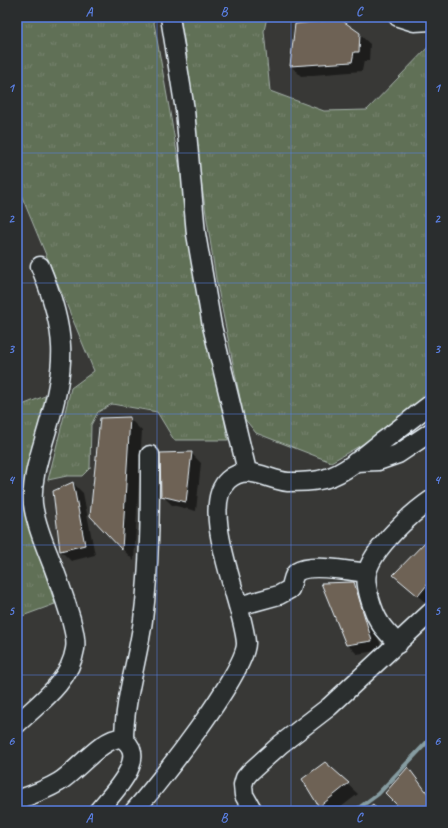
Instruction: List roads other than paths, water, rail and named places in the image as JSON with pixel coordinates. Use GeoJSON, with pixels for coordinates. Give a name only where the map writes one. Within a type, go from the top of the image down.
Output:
{"type":"FeatureCollection","features":[{"type":"Feature","properties":{"kind":"street"},"geometry":{"type":"LineString","coordinates":[[170,17],[185,110],[197,242],[212,326],[247,472]]}},
{"type":"Feature","properties":{"kind":"street"},"geometry":{"type":"LineString","coordinates":[[398,17],[414,22],[431,21]]}},
{"type":"Feature","properties":{"kind":"street"},"geometry":{"type":"LineString","coordinates":[[17,724],[57,686],[66,674],[75,649],[75,636],[66,602],[42,537],[33,503],[38,461],[54,406],[63,357],[61,327],[52,295],[40,266]]}},
{"type":"Feature","properties":{"kind":"street"},"geometry":{"type":"LineString","coordinates":[[134,811],[168,770],[233,679],[242,662],[246,645],[239,606],[222,549],[216,520],[218,498],[222,487],[235,475],[247,472],[288,482],[319,480],[348,468],[431,404]]}},
{"type":"Feature","properties":{"kind":"street"},"geometry":{"type":"LineString","coordinates":[[355,462],[378,461],[398,454],[431,432]]}},
{"type":"Feature","properties":{"kind":"street"},"geometry":{"type":"LineString","coordinates":[[124,740],[129,686],[143,621],[151,514],[150,456]]}},
{"type":"Feature","properties":{"kind":"street"},"geometry":{"type":"LineString","coordinates":[[398,644],[380,623],[368,592],[367,573],[376,553],[398,527],[431,500]]}},
{"type":"Feature","properties":{"kind":"street"},"geometry":{"type":"LineString","coordinates":[[239,606],[279,595],[290,589],[293,577],[296,572],[302,569],[316,568],[367,573]]}},
{"type":"Feature","properties":{"kind":"street"},"geometry":{"type":"LineString","coordinates":[[253,811],[244,795],[243,785],[245,778],[250,772],[281,744],[329,707],[431,612]]}},
{"type":"Feature","properties":{"kind":"street"},"geometry":{"type":"LineString","coordinates":[[17,800],[42,791],[59,782],[100,747],[112,739],[122,738],[132,752],[132,763],[120,784],[98,811]]}},
{"type":"Feature","properties":{"kind":"waterway"},"geometry":{"type":"LineString","coordinates":[[355,811],[378,794],[431,738]]}}]}
